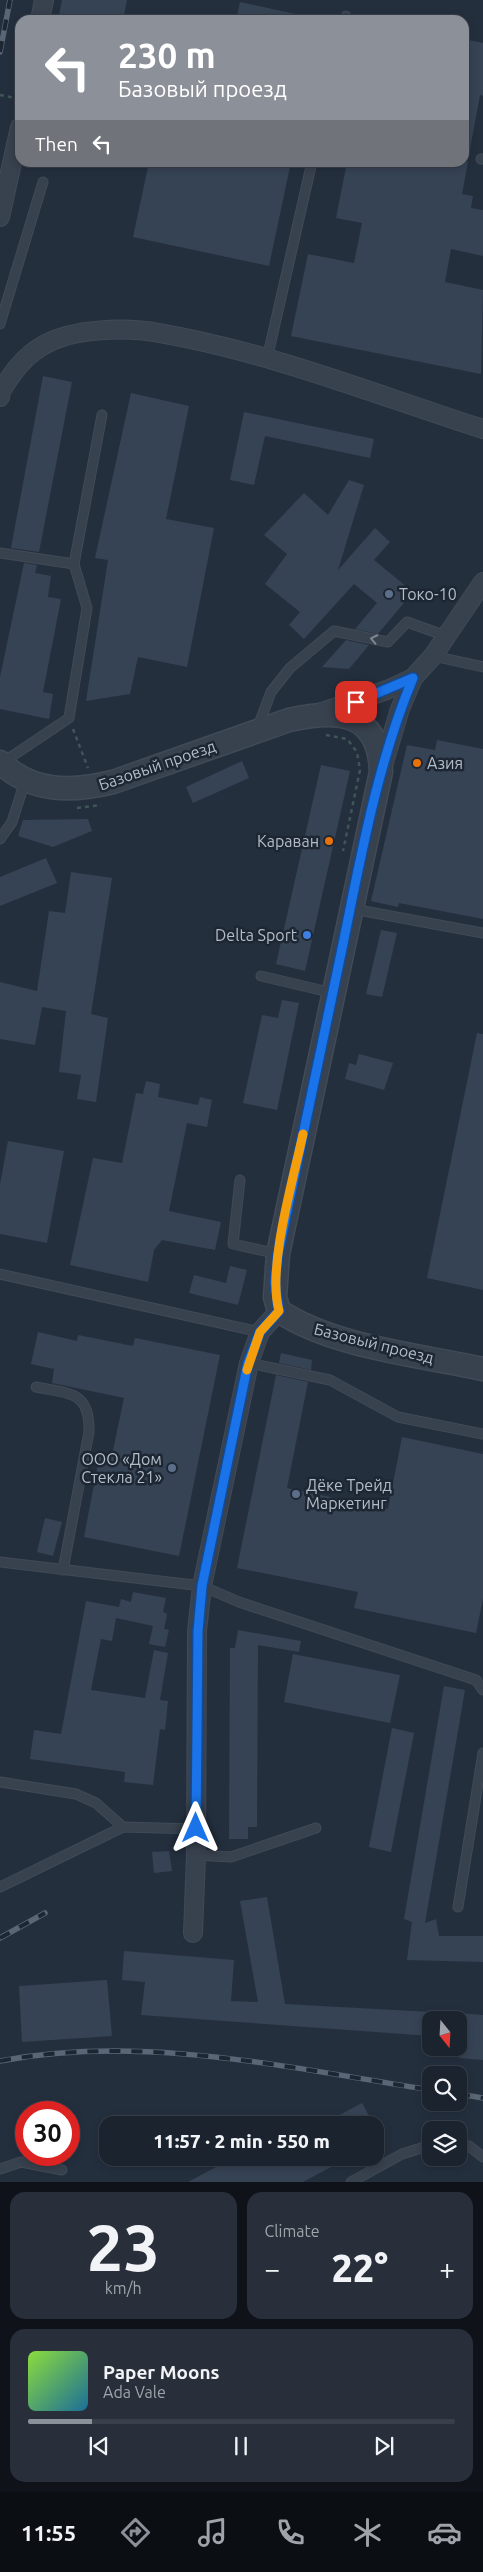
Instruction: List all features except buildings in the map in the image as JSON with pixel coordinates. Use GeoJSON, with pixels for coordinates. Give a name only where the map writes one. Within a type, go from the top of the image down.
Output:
{"type":"FeatureCollection","features":[{"type":"Feature","properties":{"kind":"street"},"geometry":{"type":"LineString","coordinates":[[41,15],[44,0]]}},
{"type":"Feature","properties":{"kind":"street"},"geometry":{"type":"LineString","coordinates":[[0,217],[15,150]]}},
{"type":"Feature","properties":{"kind":"street"},"geometry":{"type":"LineString","coordinates":[[0,392],[21,361],[45,344],[78,334],[117,329],[159,333],[267,359],[483,429]]}},
{"type":"Feature","properties":{"kind":"street","name":"Базовый проезд"},"geometry":{"type":"LineString","coordinates":[[483,582],[433,656],[413,678],[400,709],[381,772],[350,908],[278,1254],[275,1282],[279,1311],[297,1323],[335,1337],[483,1369]]}},
{"type":"Feature","properties":{"kind":"street","name":"Базовый проезд"},"geometry":{"type":"LineString","coordinates":[[1,763],[25,780],[44,787],[96,800],[112,782],[257,729],[320,724],[356,702],[413,678]]}},
{"type":"Feature","properties":{"kind":"street","name":"Базовый проезд"},"geometry":{"type":"LineString","coordinates":[[320,724],[336,714],[363,724],[377,745],[381,772]]}},
{"type":"Feature","properties":{"kind":"street"},"geometry":{"type":"LineString","coordinates":[[193,1933],[196,1855],[198,1631],[202,1586],[248,1363],[260,1332],[279,1311]]}},
{"type":"Feature","properties":{"kind":"lane"},"geometry":{"type":"LineString","coordinates":[[267,359],[311,167]]}},
{"type":"Feature","properties":{"kind":"lane"},"geometry":{"type":"LineString","coordinates":[[0,324],[43,182]]}},
{"type":"Feature","properties":{"kind":"lane"},"geometry":{"type":"LineString","coordinates":[[1,763],[69,718],[87,608],[74,564],[102,415]]}},
{"type":"Feature","properties":{"kind":"lane"},"geometry":{"type":"LineString","coordinates":[[0,553],[74,564]]}},
{"type":"Feature","properties":{"kind":"lane"},"geometry":{"type":"LineString","coordinates":[[257,729],[271,692],[290,668],[334,631],[388,642],[407,622],[446,636]]}},
{"type":"Feature","properties":{"kind":"lane"},"geometry":{"type":"LineString","coordinates":[[433,656],[483,667]]}},
{"type":"Feature","properties":{"kind":"lane"},"geometry":{"type":"LineString","coordinates":[[0,839],[12,822],[25,780]]}},
{"type":"Feature","properties":{"kind":"lane"},"geometry":{"type":"LineString","coordinates":[[350,908],[483,933]]}},
{"type":"Feature","properties":{"kind":"lane"},"geometry":{"type":"LineString","coordinates":[[261,976],[333,993]]}},
{"type":"Feature","properties":{"kind":"lane"},"geometry":{"type":"LineString","coordinates":[[240,1180],[233,1244],[278,1254]]}},
{"type":"Feature","properties":{"kind":"lane"},"geometry":{"type":"LineString","coordinates":[[0,1274],[260,1332]]}},
{"type":"Feature","properties":{"kind":"lane"},"geometry":{"type":"LineString","coordinates":[[248,1363],[330,1380],[398,1417],[483,1434]]}},
{"type":"Feature","properties":{"kind":"lane"},"geometry":{"type":"LineString","coordinates":[[36,1387],[70,1394],[85,1403],[90,1413],[89,1432],[63,1570]]}},
{"type":"Feature","properties":{"kind":"lane"},"geometry":{"type":"LineString","coordinates":[[0,1562],[202,1586],[239,1602],[476,1680],[483,1690]]}},
{"type":"Feature","properties":{"kind":"lane"},"geometry":{"type":"LineString","coordinates":[[458,1907],[483,1753]]}},
{"type":"Feature","properties":{"kind":"lane"},"geometry":{"type":"LineString","coordinates":[[0,1782],[76,1794],[96,1803],[123,1827]]}},
{"type":"Feature","properties":{"kind":"lane"},"geometry":{"type":"LineString","coordinates":[[0,1887],[123,1827],[196,1828]]}},
{"type":"Feature","properties":{"kind":"lane"},"geometry":{"type":"LineString","coordinates":[[196,1855],[231,1857],[316,1828]]}},
{"type":"Feature","properties":{"kind":"lane"},"geometry":{"type":"LineString","coordinates":[[467,2146],[483,2157]]}},
{"type":"Feature","properties":{"kind":"lane"},"geometry":{"type":"LineString","coordinates":[[351,2182],[402,2154],[422,2148]]}},
{"type":"Feature","properties":{"kind":"lane"},"geometry":{"type":"LineString","coordinates":[[0,2168],[21,2162],[62,2170]]}},
{"type":"Feature","properties":{"kind":"path"},"geometry":{"type":"LineString","coordinates":[[0,95],[15,98]]}},
{"type":"Feature","properties":{"kind":"path"},"geometry":{"type":"LineString","coordinates":[[69,718],[88,764],[96,800],[69,808]]}},
{"type":"Feature","properties":{"kind":"path"},"geometry":{"type":"LineString","coordinates":[[320,724],[347,739],[358,752],[360,770],[342,855]]}},
{"type":"Feature","properties":{"kind":"railway"},"geometry":{"type":"LineString","coordinates":[[0,52],[10,0]]}},
{"type":"Feature","properties":{"kind":"railway"},"geometry":{"type":"LineString","coordinates":[[0,1938],[45,1913]]}},
{"type":"Feature","properties":{"kind":"railway"},"geometry":{"type":"LineString","coordinates":[[0,2061],[54,2054],[108,2051],[162,2053],[270,2064],[422,2089]]}},
{"type":"Feature","properties":{"kind":"railway"},"geometry":{"type":"LineString","coordinates":[[467,2095],[483,2098]]}},
{"type":"Feature","properties":{"kind":"slow traffic"},"geometry":{"type":"LineString","coordinates":[[247,1370],[260,1332],[279,1311],[275,1297],[278,1254],[303,1134]]}},
{"type":"Feature","properties":{"kind":"place","name":"Токо-10"},"geometry":{"type":"Point","coordinates":[389,594]}},
{"type":"Feature","properties":{"kind":"place","name":"Азия"},"geometry":{"type":"Point","coordinates":[417,763]}},
{"type":"Feature","properties":{"kind":"place","name":"Караван"},"geometry":{"type":"Point","coordinates":[329,841]}},
{"type":"Feature","properties":{"kind":"place","name":"Delta Sport"},"geometry":{"type":"Point","coordinates":[307,935]}},
{"type":"Feature","properties":{"kind":"place","name":"ООО «Дом Стекла 21»"},"geometry":{"type":"Point","coordinates":[172,1468]}},
{"type":"Feature","properties":{"kind":"place","name":"Дёке Трейд Маркетинг"},"geometry":{"type":"Point","coordinates":[296,1494]}},
{"type":"Feature","properties":{"kind":"route"},"geometry":{"type":"LineString","coordinates":[[196,1828],[198,1631],[202,1586],[248,1363],[260,1332],[279,1311],[275,1297],[278,1254],[350,908],[381,772],[400,709],[413,678],[356,702]]}}]}
